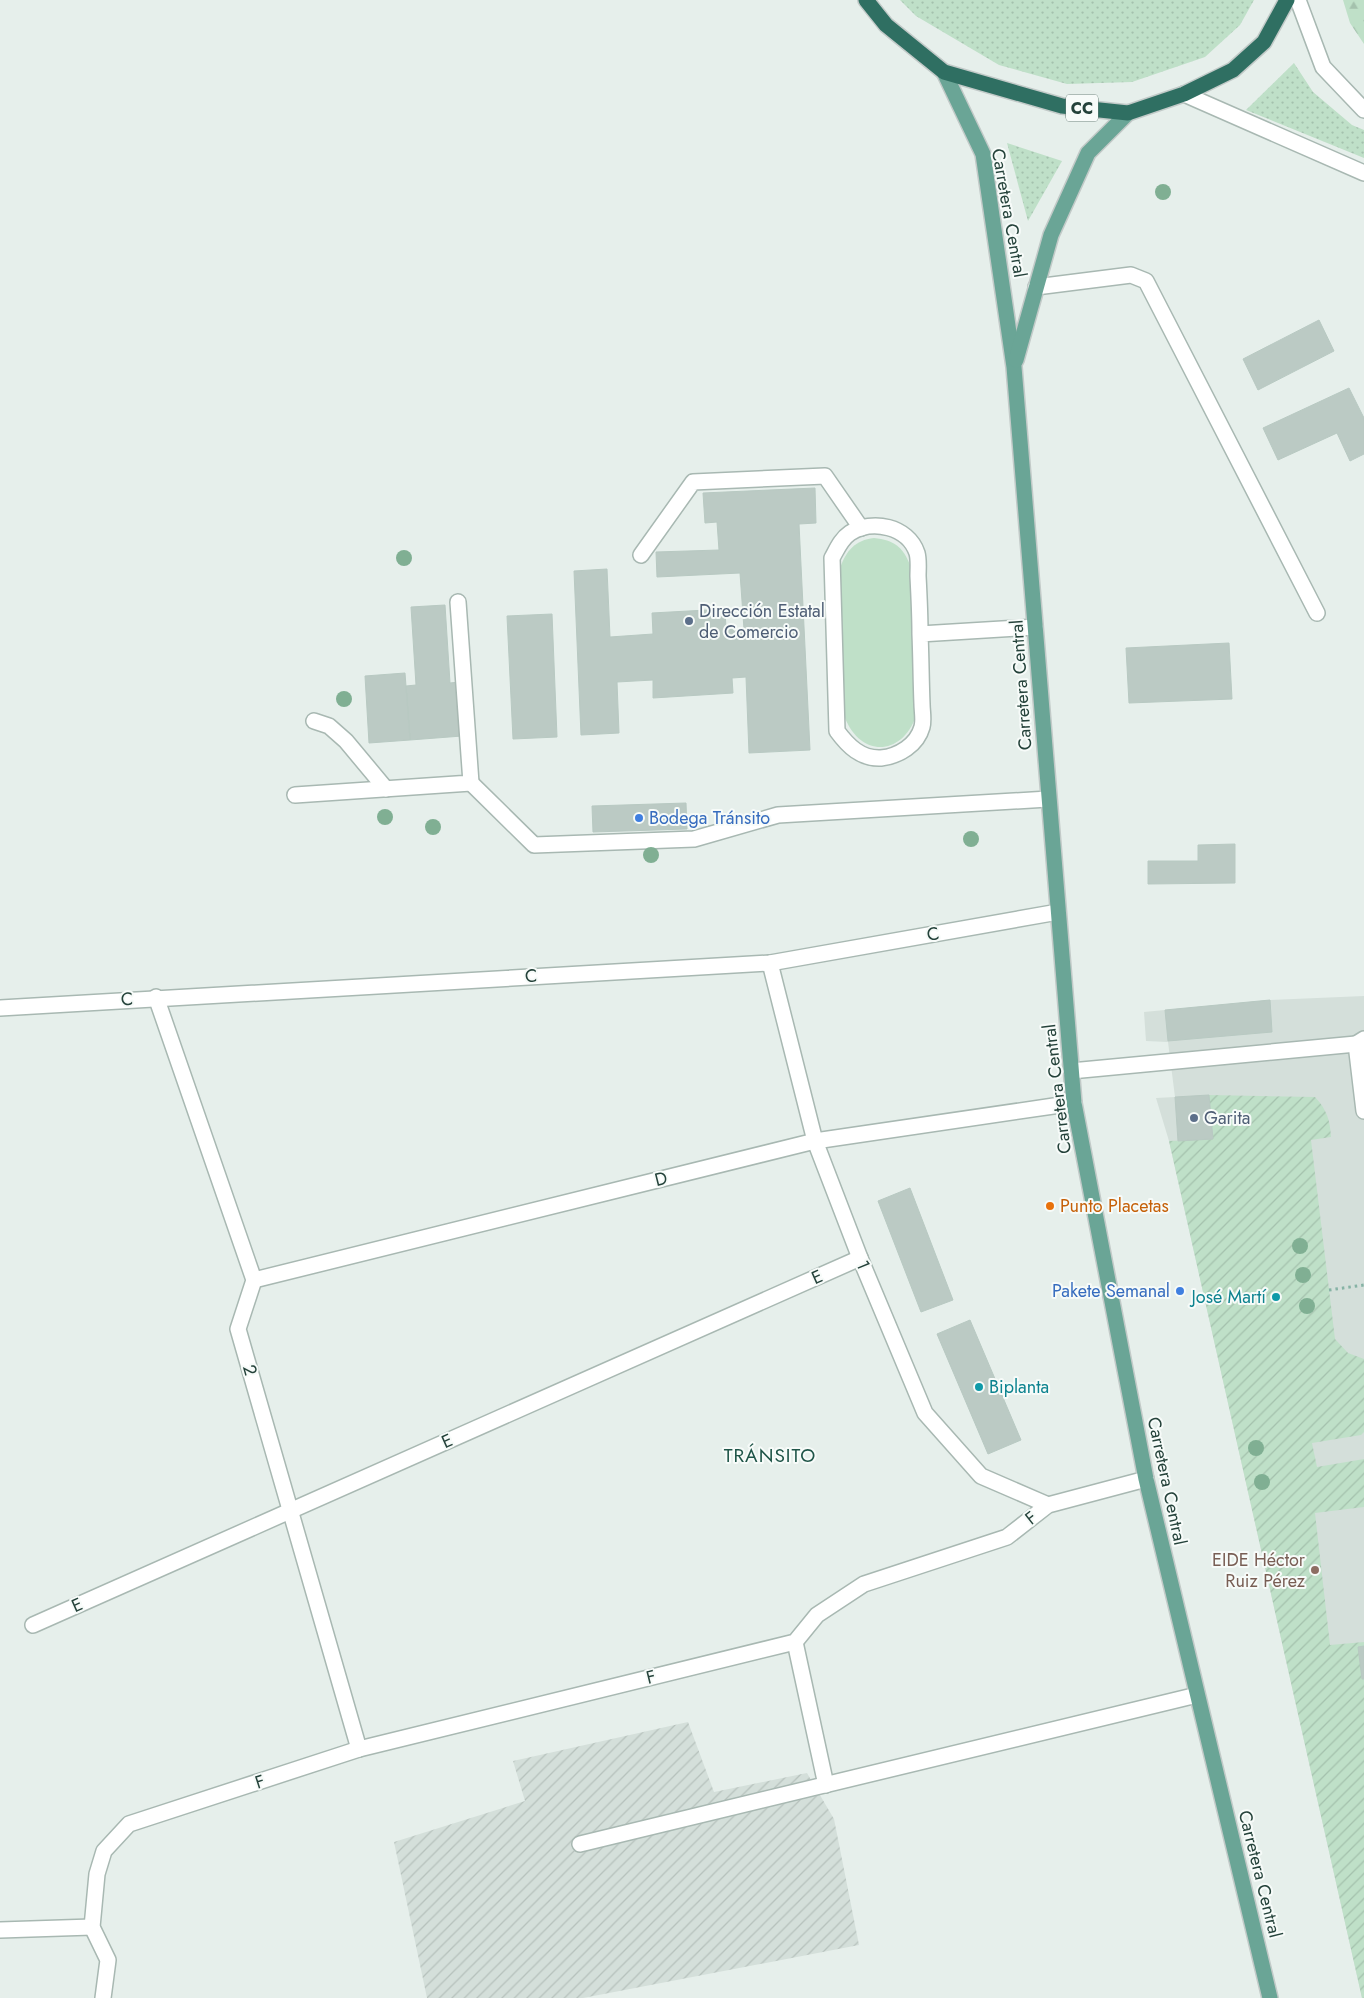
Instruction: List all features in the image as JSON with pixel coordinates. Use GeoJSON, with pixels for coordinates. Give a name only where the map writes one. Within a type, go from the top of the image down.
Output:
{"type":"FeatureCollection","features":[{"type":"Feature","properties":{"kind":"highway","name":"CC"},"geometry":{"type":"LineString","coordinates":[[866,0],[886,25],[944,72],[1062,106],[1128,113],[1184,94],[1233,70],[1264,42],[1287,0]]}},
{"type":"Feature","properties":{"kind":"main road","name":"Carretera Central"},"geometry":{"type":"LineString","coordinates":[[944,72],[984,154],[1014,366],[1074,1103],[1146,1479],[1270,1998]]}},
{"type":"Feature","properties":{"kind":"main road","name":"Carretera Central"},"geometry":{"type":"LineString","coordinates":[[1014,366],[1051,235],[1088,153],[1128,113]]}},
{"type":"Feature","properties":{"kind":"street"},"geometry":{"type":"LineString","coordinates":[[1298,0],[1324,67],[1364,110]]}},
{"type":"Feature","properties":{"kind":"street"},"geometry":{"type":"LineString","coordinates":[[1184,94],[1364,173]]}},
{"type":"Feature","properties":{"kind":"street"},"geometry":{"type":"LineString","coordinates":[[1036,287],[1130,275],[1146,281],[1317,613]]}},
{"type":"Feature","properties":{"kind":"street"},"geometry":{"type":"LineString","coordinates":[[641,554],[693,482],[825,476],[861,528]]}},
{"type":"Feature","properties":{"kind":"street"},"geometry":{"type":"LineString","coordinates":[[874,525],[894,530],[911,542],[918,554],[920,634],[922,726],[915,740],[904,751],[889,757],[874,758],[859,753],[846,744],[837,731],[832,558],[839,544],[848,534],[874,525]]}},
{"type":"Feature","properties":{"kind":"street"},"geometry":{"type":"LineString","coordinates":[[458,602],[471,783],[534,845],[694,838],[778,815],[1048,799]]}},
{"type":"Feature","properties":{"kind":"street"},"geometry":{"type":"LineString","coordinates":[[920,634],[1035,627]]}},
{"type":"Feature","properties":{"kind":"street"},"geometry":{"type":"LineString","coordinates":[[314,721],[330,726],[346,741],[386,789]]}},
{"type":"Feature","properties":{"kind":"street"},"geometry":{"type":"LineString","coordinates":[[295,795],[471,783]]}},
{"type":"Feature","properties":{"kind":"street","name":"C"},"geometry":{"type":"LineString","coordinates":[[0,1008],[156,997],[770,962],[1058,912]]}},
{"type":"Feature","properties":{"kind":"street","name":"1"},"geometry":{"type":"LineString","coordinates":[[770,962],[815,1141],[860,1258],[925,1413],[981,1476],[1048,1505]]}},
{"type":"Feature","properties":{"kind":"street"},"geometry":{"type":"LineString","coordinates":[[156,997],[254,1280]]}},
{"type":"Feature","properties":{"kind":"street"},"geometry":{"type":"LineString","coordinates":[[1071,1071],[1360,1042],[1364,1111]]}},
{"type":"Feature","properties":{"kind":"street","name":"D"},"geometry":{"type":"LineString","coordinates":[[254,1280],[815,1141],[1074,1103]]}},
{"type":"Feature","properties":{"kind":"street","name":"E"},"geometry":{"type":"LineString","coordinates":[[33,1625],[860,1258]]}},
{"type":"Feature","properties":{"kind":"street","name":"2"},"geometry":{"type":"LineString","coordinates":[[254,1280],[238,1329],[359,1749]]}},
{"type":"Feature","properties":{"kind":"street","name":"F"},"geometry":{"type":"LineString","coordinates":[[92,1927],[97,1874],[104,1851],[129,1824],[359,1749],[795,1642],[817,1615],[864,1584],[1007,1537],[1048,1505],[1146,1479]]}},
{"type":"Feature","properties":{"kind":"street"},"geometry":{"type":"LineString","coordinates":[[795,1642],[826,1785]]}},
{"type":"Feature","properties":{"kind":"street"},"geometry":{"type":"LineString","coordinates":[[580,1844],[1197,1695]]}},
{"type":"Feature","properties":{"kind":"street"},"geometry":{"type":"LineString","coordinates":[[0,1930],[92,1927],[108,1960],[103,1998]]}},
{"type":"Feature","properties":{"kind":"path"},"geometry":{"type":"LineString","coordinates":[[1329,1290],[1364,1285]]}},
{"type":"Feature","properties":{"kind":"shaded area","name":"EIDE Héctor Ruiz Pérez"},"geometry":{"type":"Polygon","coordinates":[[[1364,996],[1364,1998],[1362,1998],[1169,1141],[1156,1098],[1175,1097],[1168,1042],[1146,1041],[1144,1012],[1270,1000],[1364,996]]]}},
{"type":"Feature","properties":{"kind":"shaded area"},"geometry":{"type":"Polygon","coordinates":[[[688,1722],[714,1792],[807,1773],[834,1819],[859,1945],[583,1998],[427,1998],[394,1842],[525,1801],[513,1761],[688,1722]]]}},
{"type":"Feature","properties":{"kind":"green space"},"geometry":{"type":"Polygon","coordinates":[[[900,0],[1254,0],[1240,25],[1205,57],[1132,82],[1067,84],[999,65],[916,16],[900,0]]]}},
{"type":"Feature","properties":{"kind":"green space"},"geometry":{"type":"Polygon","coordinates":[[[1343,0],[1364,0],[1364,44],[1350,23],[1343,0]]]}},
{"type":"Feature","properties":{"kind":"green space"},"geometry":{"type":"Polygon","coordinates":[[[1294,63],[1313,92],[1352,125],[1364,130],[1364,158],[1246,110],[1294,63]]]}},
{"type":"Feature","properties":{"kind":"green space"},"geometry":{"type":"Polygon","coordinates":[[[1007,143],[1062,161],[1028,221],[1007,143]]]}},
{"type":"Feature","properties":{"kind":"green space"},"geometry":{"type":"Polygon","coordinates":[[[874,538],[892,543],[901,549],[910,565],[916,716],[910,729],[901,739],[892,745],[881,747],[861,740],[852,731],[845,718],[840,568],[845,556],[852,547],[862,541],[874,538]]]}},
{"type":"Feature","properties":{"kind":"green space","name":"EIDE Héctor Ruiz Pérez"},"geometry":{"type":"Polygon","coordinates":[[[1209,1095],[1315,1097],[1325,1111],[1330,1125],[1331,1137],[1311,1140],[1335,1339],[1348,1353],[1364,1359],[1364,1432],[1361,1435],[1312,1443],[1317,1467],[1364,1459],[1364,1507],[1315,1513],[1330,1645],[1364,1642],[1364,1998],[1362,1998],[1169,1141],[1213,1139],[1209,1095]]]}},
{"type":"Feature","properties":{"kind":"building"},"geometry":{"type":"Polygon","coordinates":[[[1319,320],[1334,351],[1258,390],[1243,359],[1319,320]]]}},
{"type":"Feature","properties":{"kind":"building"},"geometry":{"type":"Polygon","coordinates":[[[1349,388],[1364,418],[1364,454],[1350,461],[1337,433],[1278,460],[1263,428],[1349,388]]]}},
{"type":"Feature","properties":{"kind":"building","name":"Dirección Estatal de Comercio"},"geometry":{"type":"Polygon","coordinates":[[[815,488],[816,523],[799,524],[810,750],[749,753],[746,677],[732,678],[733,693],[653,698],[653,680],[617,682],[619,733],[581,735],[574,571],[607,569],[610,637],[653,634],[652,613],[725,609],[726,629],[744,629],[740,573],[657,577],[656,552],[719,550],[717,522],[705,523],[703,493],[815,488]]]}},
{"type":"Feature","properties":{"kind":"building"},"geometry":{"type":"Polygon","coordinates":[[[445,605],[450,683],[459,682],[462,736],[410,740],[406,686],[416,685],[411,607],[445,605]]]}},
{"type":"Feature","properties":{"kind":"building"},"geometry":{"type":"Polygon","coordinates":[[[552,614],[557,737],[513,739],[507,616],[552,614]]]}},
{"type":"Feature","properties":{"kind":"building"},"geometry":{"type":"Polygon","coordinates":[[[1229,643],[1232,699],[1129,703],[1126,648],[1229,643]]]}},
{"type":"Feature","properties":{"kind":"building"},"geometry":{"type":"Polygon","coordinates":[[[405,673],[410,740],[369,743],[365,676],[405,673]]]}},
{"type":"Feature","properties":{"kind":"building","name":"Bodega Tránsito"},"geometry":{"type":"Polygon","coordinates":[[[686,803],[687,829],[593,832],[592,806],[686,803]]]}},
{"type":"Feature","properties":{"kind":"building"},"geometry":{"type":"Polygon","coordinates":[[[1235,844],[1235,883],[1148,884],[1148,861],[1198,861],[1198,845],[1235,844]]]}},
{"type":"Feature","properties":{"kind":"building"},"geometry":{"type":"Polygon","coordinates":[[[1270,1000],[1272,1032],[1168,1041],[1165,1010],[1270,1000]]]}},
{"type":"Feature","properties":{"kind":"building","name":"Garita"},"geometry":{"type":"Polygon","coordinates":[[[1209,1095],[1213,1139],[1178,1141],[1175,1097],[1209,1095]]]}},
{"type":"Feature","properties":{"kind":"building"},"geometry":{"type":"Polygon","coordinates":[[[910,1188],[953,1300],[921,1312],[878,1201],[910,1188]]]}},
{"type":"Feature","properties":{"kind":"building","name":"Biplanta"},"geometry":{"type":"Polygon","coordinates":[[[970,1320],[1021,1440],[988,1454],[937,1334],[970,1320]]]}},
{"type":"Feature","properties":{"kind":"building"},"geometry":{"type":"Polygon","coordinates":[[[1364,1646],[1364,1679],[1362,1679],[1358,1647],[1364,1646]]]}},
{"type":"Feature","properties":{"kind":"place","name":"Dirección Estatal de Comercio"},"geometry":{"type":"Point","coordinates":[689,621]}},
{"type":"Feature","properties":{"kind":"place","name":"Bodega Tránsito"},"geometry":{"type":"Point","coordinates":[639,818]}},
{"type":"Feature","properties":{"kind":"place","name":"Garita"},"geometry":{"type":"Point","coordinates":[1194,1118]}},
{"type":"Feature","properties":{"kind":"place","name":"Punto Placetas"},"geometry":{"type":"Point","coordinates":[1050,1206]}},
{"type":"Feature","properties":{"kind":"place","name":"Pakete Semanal"},"geometry":{"type":"Point","coordinates":[1180,1291]}},
{"type":"Feature","properties":{"kind":"place","name":"José Martí"},"geometry":{"type":"Point","coordinates":[1276,1297]}},
{"type":"Feature","properties":{"kind":"place","name":"Biplanta"},"geometry":{"type":"Point","coordinates":[979,1387]}},
{"type":"Feature","properties":{"kind":"place","name":"EIDE Héctor Ruiz Pérez"},"geometry":{"type":"Point","coordinates":[1315,1570]}},
{"type":"Feature","properties":{"kind":"district","name":"TRÁNSITO"},"geometry":{"type":"Point","coordinates":[770,1455]}}]}
